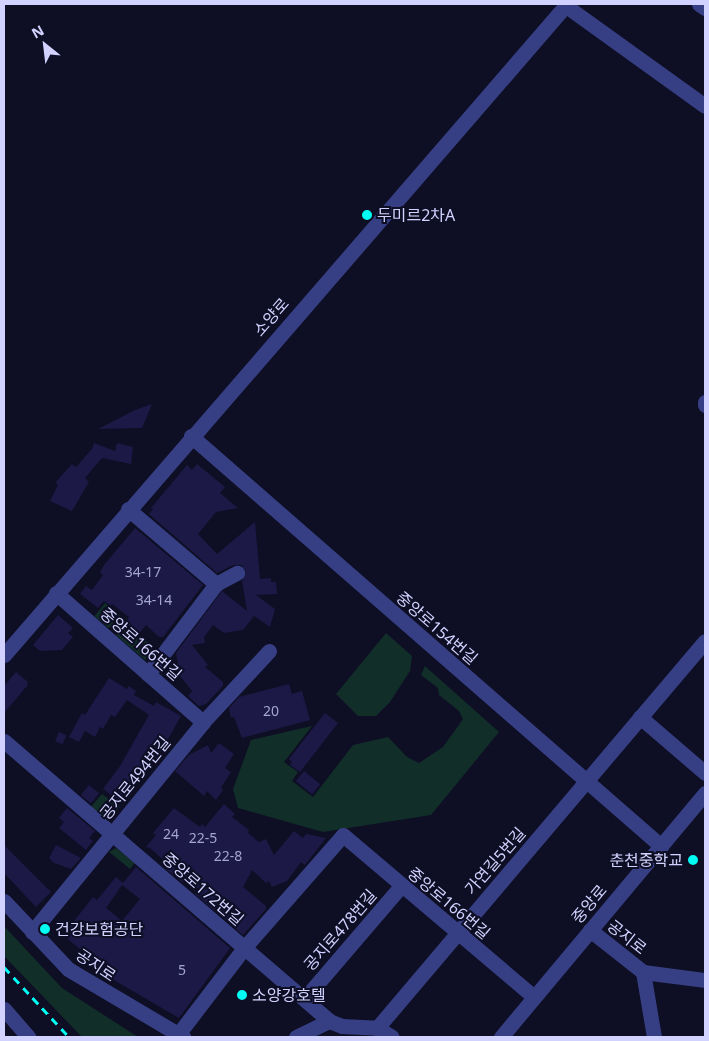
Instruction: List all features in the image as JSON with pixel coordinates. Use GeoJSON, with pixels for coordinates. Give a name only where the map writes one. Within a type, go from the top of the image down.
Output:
{"type":"FeatureCollection","features":[{"type":"Feature","properties":{"kind":"street"},"geometry":{"type":"LineString","coordinates":[[699,4],[705,8]]}},
{"type":"Feature","properties":{"kind":"street"},"geometry":{"type":"LineString","coordinates":[[567,5],[705,106]]}},
{"type":"Feature","properties":{"kind":"street","name":"소양로"},"geometry":{"type":"LineString","coordinates":[[4,655],[128,508],[567,5]]}},
{"type":"Feature","properties":{"kind":"street","name":"중앙로154번길"},"geometry":{"type":"LineString","coordinates":[[191,436],[661,846]]}},
{"type":"Feature","properties":{"kind":"street"},"geometry":{"type":"LineString","coordinates":[[128,508],[216,584]]}},
{"type":"Feature","properties":{"kind":"street"},"geometry":{"type":"LineString","coordinates":[[148,674],[216,584],[237,573]]}},
{"type":"Feature","properties":{"kind":"street","name":"중앙로166번길"},"geometry":{"type":"LineString","coordinates":[[56,593],[203,722]]}},
{"type":"Feature","properties":{"kind":"street","name":"가연길5번길"},"geometry":{"type":"LineString","coordinates":[[377,1028],[705,641]]}},
{"type":"Feature","properties":{"kind":"street","name":"공지로494번길"},"geometry":{"type":"LineString","coordinates":[[32,932],[203,722],[269,651]]}},
{"type":"Feature","properties":{"kind":"street"},"geometry":{"type":"LineString","coordinates":[[640,718],[705,773]]}},
{"type":"Feature","properties":{"kind":"street","name":"중앙로172번길"},"geometry":{"type":"LineString","coordinates":[[4,741],[330,1021],[342,1026],[377,1028],[392,1037]]}},
{"type":"Feature","properties":{"kind":"street","name":"중앙로"},"geometry":{"type":"LineString","coordinates":[[501,1037],[705,793]]}},
{"type":"Feature","properties":{"kind":"street","name":"중앙로166번길"},"geometry":{"type":"LineString","coordinates":[[244,948],[343,835],[534,997]]}},
{"type":"Feature","properties":{"kind":"street","name":"공지로478번길"},"geometry":{"type":"LineString","coordinates":[[305,998],[401,886]]}},
{"type":"Feature","properties":{"kind":"street","name":"공지로"},"geometry":{"type":"LineString","coordinates":[[4,901],[68,969],[179,1036]]}},
{"type":"Feature","properties":{"kind":"street","name":"공지로"},"geometry":{"type":"LineString","coordinates":[[590,930],[643,972],[705,980]]}},
{"type":"Feature","properties":{"kind":"street"},"geometry":{"type":"LineString","coordinates":[[179,1036],[244,948]]}},
{"type":"Feature","properties":{"kind":"street","name":"공지로"},"geometry":{"type":"LineString","coordinates":[[643,972],[654,1037]]}},
{"type":"Feature","properties":{"kind":"street"},"geometry":{"type":"LineString","coordinates":[[4,1010],[28,1037]]}},
{"type":"Feature","properties":{"kind":"street"},"geometry":{"type":"LineString","coordinates":[[296,1037],[330,1021]]}},
{"type":"Feature","properties":{"kind":"green space"},"geometry":{"type":"Polygon","coordinates":[[[105,603],[120,615],[109,628],[94,616],[105,603]]]}},
{"type":"Feature","properties":{"kind":"green space"},"geometry":{"type":"Polygon","coordinates":[[[122,626],[137,638],[140,636],[153,646],[145,660],[116,635],[122,626]]]}},
{"type":"Feature","properties":{"kind":"green space"},"geometry":{"type":"Polygon","coordinates":[[[386,633],[412,656],[410,671],[390,702],[376,716],[358,716],[336,694],[386,633]]]}},
{"type":"Feature","properties":{"kind":"green space"},"geometry":{"type":"Polygon","coordinates":[[[425,666],[499,732],[431,815],[323,832],[238,808],[233,789],[251,740],[312,726],[284,762],[298,772],[292,781],[313,797],[353,745],[388,737],[407,757],[419,763],[443,747],[463,719],[459,711],[439,695],[438,688],[421,675],[425,666]]]}},
{"type":"Feature","properties":{"kind":"green space"},"geometry":{"type":"Polygon","coordinates":[[[102,794],[120,807],[111,818],[102,820],[89,809],[102,794]]]}},
{"type":"Feature","properties":{"kind":"green space"},"geometry":{"type":"Polygon","coordinates":[[[116,848],[135,863],[130,869],[109,852],[116,848]]]}},
{"type":"Feature","properties":{"kind":"green space"},"geometry":{"type":"Polygon","coordinates":[[[4,926],[62,988],[138,1037],[82,1037],[4,956],[4,926]]]}},
{"type":"Feature","properties":{"kind":"building"},"geometry":{"type":"Polygon","coordinates":[[[152,404],[142,428],[98,429],[135,410],[152,404]]]}},
{"type":"Feature","properties":{"kind":"building"},"geometry":{"type":"Polygon","coordinates":[[[94,443],[115,451],[117,443],[133,447],[131,464],[102,458],[85,478],[89,482],[72,511],[50,501],[58,485],[55,483],[72,464],[76,467],[92,449],[94,443]]]}},
{"type":"Feature","properties":{"kind":"building"},"geometry":{"type":"Polygon","coordinates":[[[197,464],[225,487],[220,493],[238,508],[216,512],[198,534],[217,554],[255,522],[260,579],[271,578],[271,582],[276,582],[277,594],[256,595],[275,609],[270,627],[254,616],[243,630],[224,633],[213,625],[204,637],[205,643],[192,645],[208,665],[205,667],[223,682],[223,686],[206,704],[199,706],[188,696],[192,691],[177,672],[179,670],[176,653],[222,591],[247,611],[242,581],[246,573],[242,565],[233,565],[217,573],[149,514],[153,509],[151,508],[187,465],[192,470],[197,464]]]}},
{"type":"Feature","properties":{"kind":"building"},"geometry":{"type":"Polygon","coordinates":[[[135,528],[203,585],[163,637],[159,637],[146,625],[137,636],[123,625],[129,617],[112,604],[111,606],[104,601],[98,608],[80,594],[86,586],[92,590],[103,575],[100,572],[104,565],[135,528]]]}},
{"type":"Feature","properties":{"kind":"building"},"geometry":{"type":"Polygon","coordinates":[[[58,615],[73,628],[68,633],[73,637],[62,650],[40,651],[33,645],[58,615]]]}},
{"type":"Feature","properties":{"kind":"building"},"geometry":{"type":"Polygon","coordinates":[[[16,672],[28,682],[27,686],[4,713],[4,686],[16,672]]]}},
{"type":"Feature","properties":{"kind":"building"},"geometry":{"type":"Polygon","coordinates":[[[109,678],[127,689],[129,686],[136,691],[134,695],[154,706],[156,702],[181,716],[159,755],[119,800],[103,789],[120,766],[149,715],[127,700],[115,717],[111,715],[103,729],[100,727],[95,737],[85,731],[79,742],[69,737],[82,713],[85,715],[109,678]]]}},
{"type":"Feature","properties":{"kind":"building"},"geometry":{"type":"Polygon","coordinates":[[[289,684],[292,694],[302,691],[310,720],[242,738],[234,717],[231,718],[229,708],[239,697],[289,684]]]}},
{"type":"Feature","properties":{"kind":"building"},"geometry":{"type":"Polygon","coordinates":[[[325,713],[338,723],[300,772],[290,765],[292,762],[289,759],[325,713]]]}},
{"type":"Feature","properties":{"kind":"building"},"geometry":{"type":"Polygon","coordinates":[[[59,732],[66,735],[62,744],[55,741],[59,732]]]}},
{"type":"Feature","properties":{"kind":"building"},"geometry":{"type":"Polygon","coordinates":[[[219,743],[234,754],[225,768],[231,772],[216,800],[207,791],[204,796],[175,771],[189,755],[208,745],[211,753],[219,743]]]}},
{"type":"Feature","properties":{"kind":"building"},"geometry":{"type":"Polygon","coordinates":[[[304,771],[320,784],[312,794],[296,781],[304,771]]]}},
{"type":"Feature","properties":{"kind":"building"},"geometry":{"type":"Polygon","coordinates":[[[89,785],[99,793],[91,803],[81,795],[89,785]]]}},
{"type":"Feature","properties":{"kind":"building"},"geometry":{"type":"Polygon","coordinates":[[[224,804],[235,814],[232,817],[249,830],[248,833],[259,842],[266,839],[274,855],[294,831],[303,838],[306,834],[326,838],[305,865],[301,862],[287,881],[272,887],[269,881],[266,883],[252,870],[243,887],[266,906],[266,909],[243,935],[195,894],[199,889],[185,879],[182,882],[166,869],[169,865],[150,848],[146,847],[156,835],[153,833],[174,808],[200,827],[202,824],[205,827],[224,804]]]}},
{"type":"Feature","properties":{"kind":"building"},"geometry":{"type":"Polygon","coordinates":[[[67,808],[95,831],[89,838],[93,841],[86,850],[59,828],[64,822],[59,818],[67,808]]]}},
{"type":"Feature","properties":{"kind":"building"},"geometry":{"type":"Polygon","coordinates":[[[4,845],[51,892],[36,907],[4,873],[4,845]]]}},
{"type":"Feature","properties":{"kind":"building"},"geometry":{"type":"Polygon","coordinates":[[[56,845],[81,858],[71,869],[54,863],[49,858],[56,845]]]}},
{"type":"Feature","properties":{"kind":"building"},"geometry":{"type":"Polygon","coordinates":[[[136,867],[230,948],[179,1018],[102,973],[89,963],[92,959],[63,935],[93,897],[97,900],[116,877],[123,883],[136,867]],[[122,885],[106,908],[122,921],[140,899],[122,885]]]}},
{"type":"Feature","properties":{"kind":"railway"},"geometry":{"type":"LineString","coordinates":[[4,967],[69,1037]]}},
{"type":"Feature","properties":{"kind":"place","name":"두미르2차A"},"geometry":{"type":"Point","coordinates":[367,215]}},
{"type":"Feature","properties":{"kind":"place","name":"춘천중학교"},"geometry":{"type":"Point","coordinates":[693,860]}},
{"type":"Feature","properties":{"kind":"place","name":"건강보험공단"},"geometry":{"type":"Point","coordinates":[45,929]}},
{"type":"Feature","properties":{"kind":"place","name":"소양강호텔"},"geometry":{"type":"Point","coordinates":[242,995]}}]}
